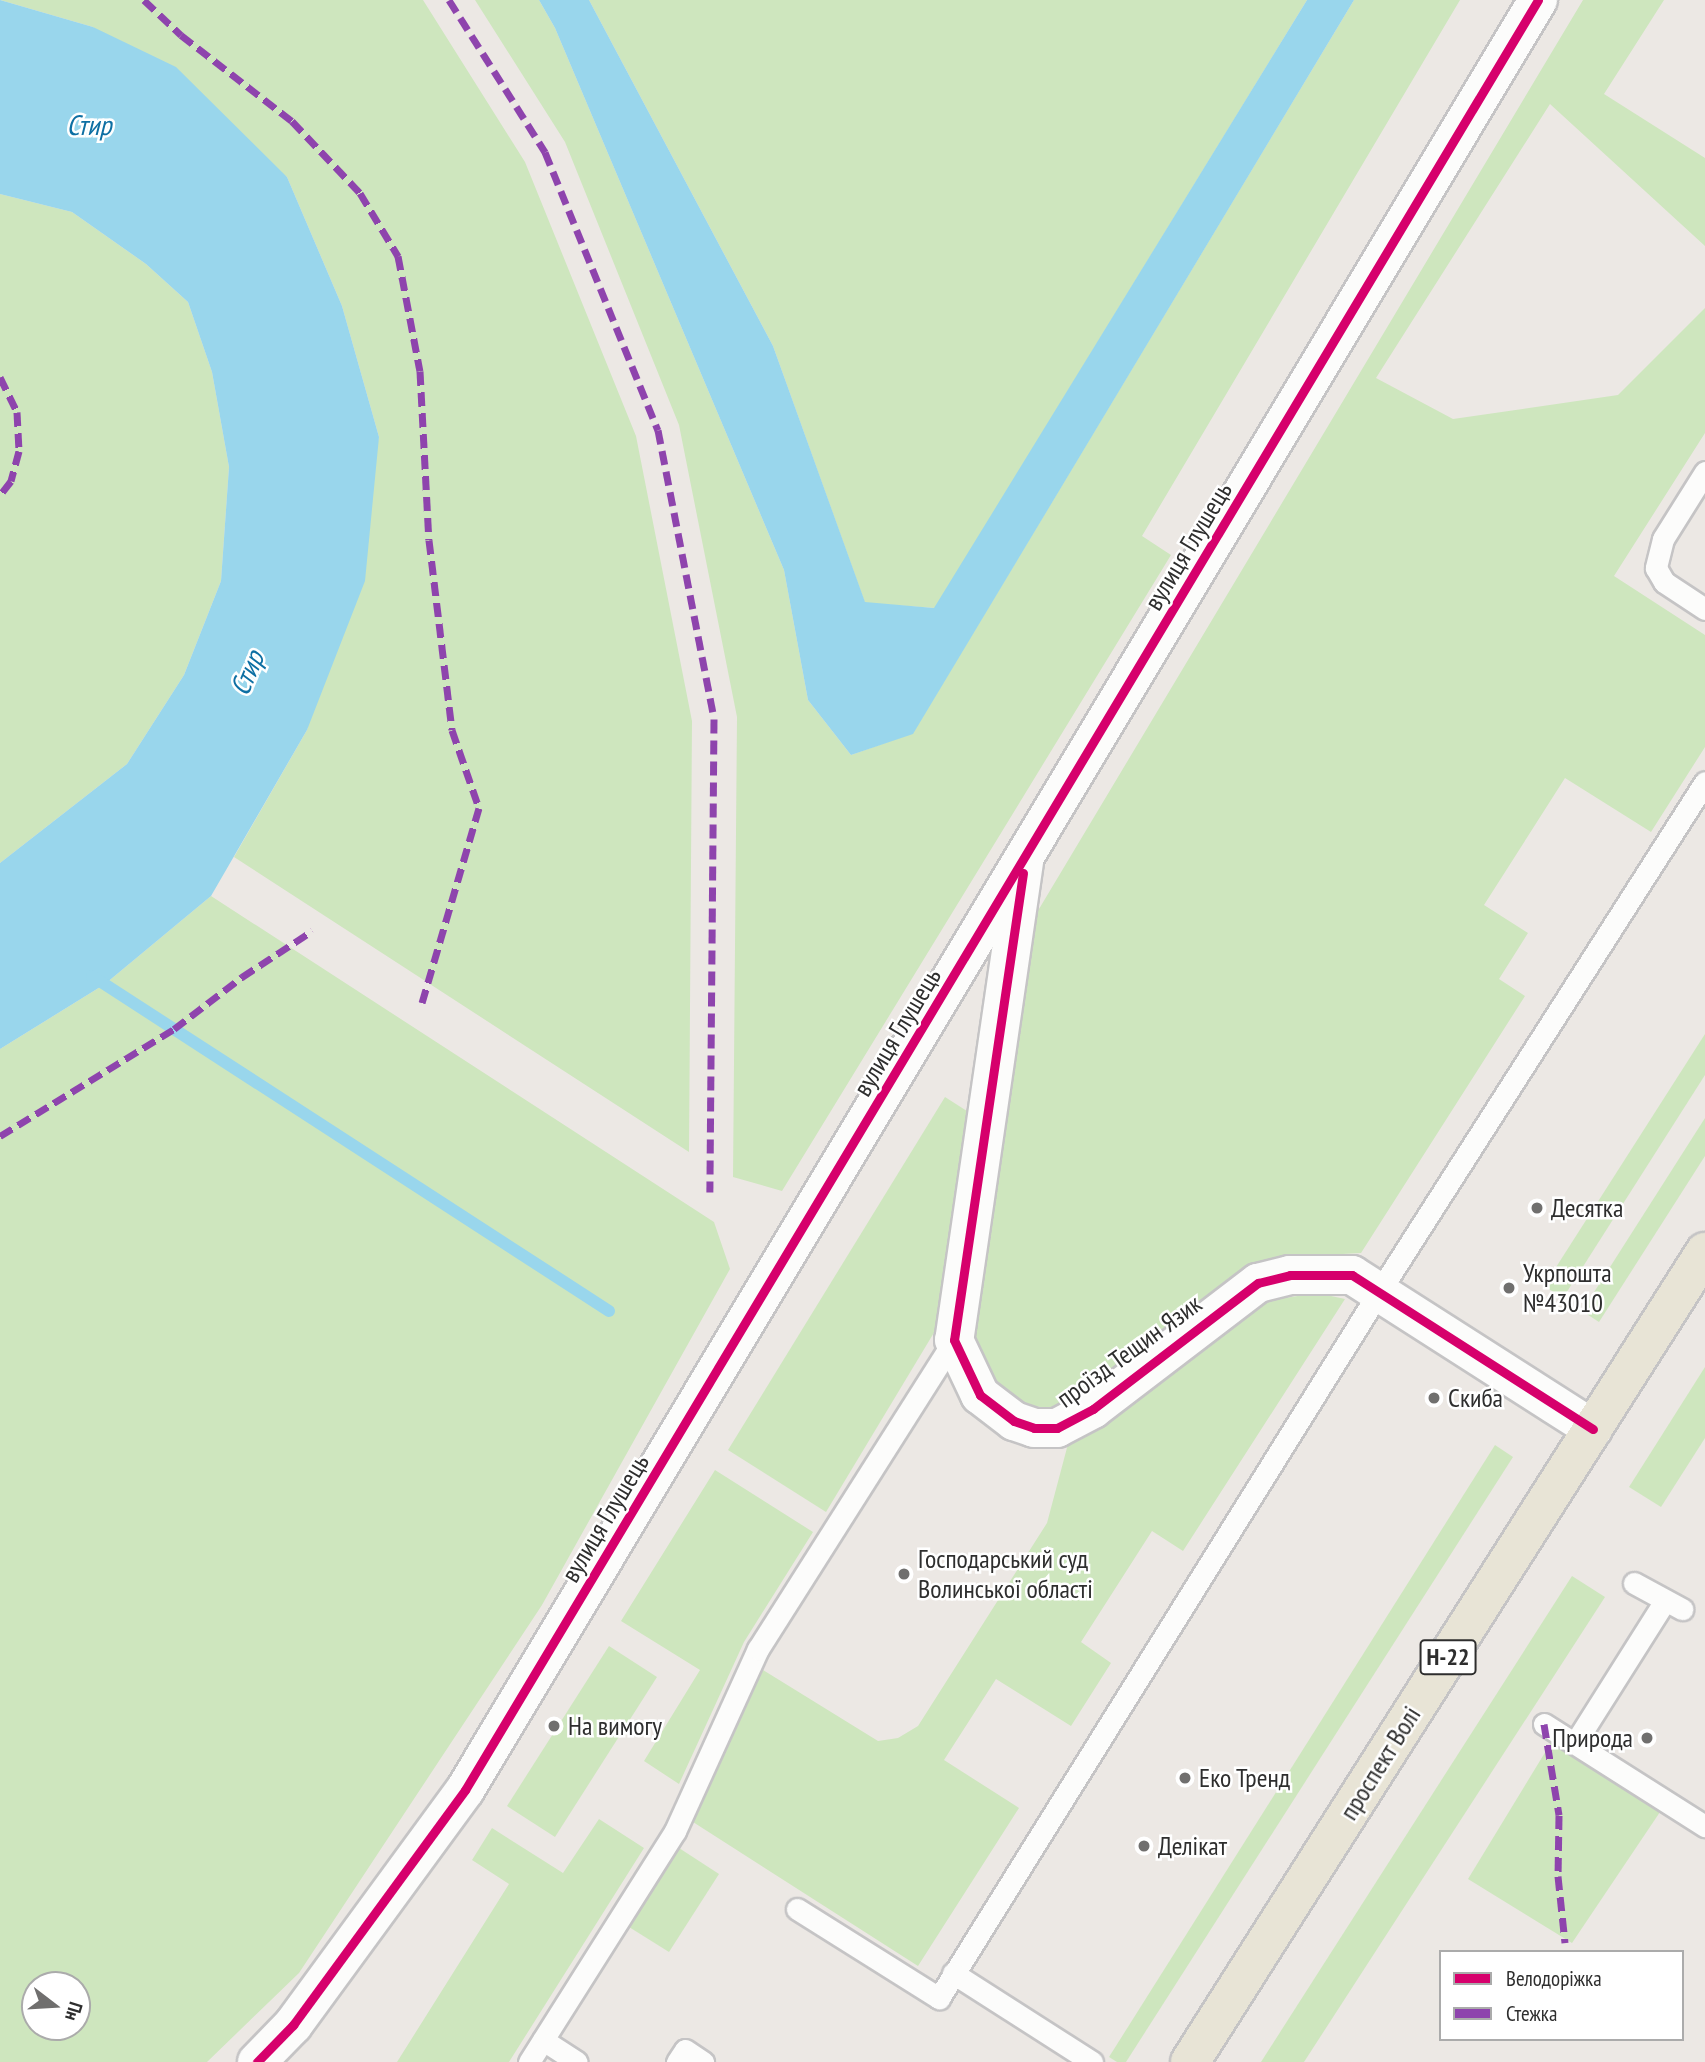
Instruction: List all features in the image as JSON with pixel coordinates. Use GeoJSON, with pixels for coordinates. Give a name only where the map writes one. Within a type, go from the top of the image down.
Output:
{"type":"FeatureCollection","features":[{"type":"Feature","properties":{"kind":"main road","name":"проспект Волі"},"geometry":{"type":"LineString","coordinates":[[1190,2062],[1705,1252]]}},
{"type":"Feature","properties":{"kind":"street","name":"вулиця Глушець"},"geometry":{"type":"LineString","coordinates":[[257,2062],[293,2025],[465,1790],[1024,862],[1538,0]]}},
{"type":"Feature","properties":{"kind":"street"},"geometry":{"type":"LineString","coordinates":[[954,1340],[1024,862]]}},
{"type":"Feature","properties":{"kind":"street","name":"проїзд Тещин Язик"},"geometry":{"type":"LineString","coordinates":[[954,1340],[980,1395],[994,1409],[1034,1428],[1057,1428],[1093,1409],[1258,1283],[1290,1275],[1352,1275],[1592,1429]]}},
{"type":"Feature","properties":{"kind":"lane"},"geometry":{"type":"LineString","coordinates":[[1705,472],[1663,539],[1656,568],[1664,582],[1705,609]]}},
{"type":"Feature","properties":{"kind":"lane"},"geometry":{"type":"LineString","coordinates":[[797,1909],[939,1998],[1379,1292],[1705,782]]}},
{"type":"Feature","properties":{"kind":"lane"},"geometry":{"type":"LineString","coordinates":[[529,2062],[675,1831],[758,1649],[954,1340]]}},
{"type":"Feature","properties":{"kind":"lane"},"geometry":{"type":"LineString","coordinates":[[1575,1743],[1673,1606],[1634,1583]]}},
{"type":"Feature","properties":{"kind":"lane"},"geometry":{"type":"LineString","coordinates":[[1545,1724],[1705,1826]]}},
{"type":"Feature","properties":{"kind":"lane"},"geometry":{"type":"LineString","coordinates":[[953,1973],[1092,2062]]}},
{"type":"Feature","properties":{"kind":"lane"},"geometry":{"type":"LineString","coordinates":[[543,2039],[577,2062]]}},
{"type":"Feature","properties":{"kind":"lane"},"geometry":{"type":"LineString","coordinates":[[677,2062],[685,2050],[704,2062]]}},
{"type":"Feature","properties":{"kind":"green space"},"geometry":{"type":"Polygon","coordinates":[[[0,0],[423,0],[525,162],[636,436],[692,721],[689,1152],[234,857],[307,730],[379,437],[342,306],[287,177],[93,27],[0,0]]]}},
{"type":"Feature","properties":{"kind":"green space"},"geometry":{"type":"Polygon","coordinates":[[[475,0],[539,0],[555,28],[784,570],[808,700],[851,755],[913,733],[1354,0],[1460,0],[1142,536],[1171,555],[782,1191],[733,1177],[737,717],[679,425],[565,142],[475,0]]]}},
{"type":"Feature","properties":{"kind":"green space"},"geometry":{"type":"Polygon","coordinates":[[[589,0],[1307,0],[935,608],[865,603],[773,346],[589,0]]]}},
{"type":"Feature","properties":{"kind":"green space"},"geometry":{"type":"Polygon","coordinates":[[[1583,0],[1664,0],[1604,94],[1705,158],[1705,246],[1550,104],[1376,378],[1453,419],[1618,395],[1705,308],[1705,433],[1614,576],[1705,635],[1705,747],[1651,832],[1565,778],[1484,905],[1528,933],[1499,979],[1525,996],[1361,1253],[1287,1257],[1251,1266],[1082,1393],[1052,1409],[1023,1404],[995,1383],[974,1338],[1036,914],[1583,0]]]}},
{"type":"Feature","properties":{"kind":"green space"},"geometry":{"type":"Polygon","coordinates":[[[0,194],[72,212],[146,264],[188,302],[212,372],[229,467],[221,581],[184,675],[127,764],[0,863],[0,194]]]}},
{"type":"Feature","properties":{"kind":"green space"},"geometry":{"type":"Polygon","coordinates":[[[211,896],[714,1222],[730,1269],[542,1605],[299,1973],[207,2062],[0,2062],[0,1049],[105,984],[211,896]]]}},
{"type":"Feature","properties":{"kind":"green space"},"geometry":{"type":"Polygon","coordinates":[[[1705,1034],[1705,1075],[1563,1298],[1544,1286],[1705,1034]]]}},
{"type":"Feature","properties":{"kind":"green space"},"geometry":{"type":"Polygon","coordinates":[[[945,1097],[970,1113],[938,1326],[826,1512],[728,1450],[945,1097]]]}},
{"type":"Feature","properties":{"kind":"green space"},"geometry":{"type":"Polygon","coordinates":[[[1705,1118],[1705,1156],[1599,1322],[1582,1311],[1705,1118]]]}},
{"type":"Feature","properties":{"kind":"green space"},"geometry":{"type":"Polygon","coordinates":[[[1317,1293],[1345,1299],[1183,1551],[1152,1531],[1081,1642],[1111,1663],[1071,1726],[996,1679],[944,1760],[1019,1808],[918,1966],[693,1822],[763,1670],[878,1741],[898,1738],[918,1726],[1047,1523],[1068,1444],[1104,1425],[1266,1301],[1317,1293]]]}},
{"type":"Feature","properties":{"kind":"green space"},"geometry":{"type":"Polygon","coordinates":[[[1705,1367],[1705,1438],[1661,1507],[1629,1487],[1705,1367]]]}},
{"type":"Feature","properties":{"kind":"green space"},"geometry":{"type":"Polygon","coordinates":[[[1495,1445],[1513,1457],[1126,2062],[1117,2062],[1109,2057],[1495,1445]]]}},
{"type":"Feature","properties":{"kind":"green space"},"geometry":{"type":"Polygon","coordinates":[[[715,1470],[813,1532],[744,1642],[679,1784],[644,1761],[700,1670],[621,1621],[715,1470]]]}},
{"type":"Feature","properties":{"kind":"green space"},"geometry":{"type":"Polygon","coordinates":[[[1572,1576],[1605,1597],[1304,2062],[1261,2062],[1572,1576]]]}},
{"type":"Feature","properties":{"kind":"green space"},"geometry":{"type":"Polygon","coordinates":[[[609,1646],[657,1677],[555,1837],[507,1806],[609,1646]]]}},
{"type":"Feature","properties":{"kind":"green space"},"geometry":{"type":"Polygon","coordinates":[[[1552,1741],[1662,1809],[1572,1943],[1468,1879],[1552,1741]]]}},
{"type":"Feature","properties":{"kind":"green space"},"geometry":{"type":"Polygon","coordinates":[[[599,1819],[644,1848],[509,2062],[397,2062],[509,1884],[472,1860],[492,1828],[563,1873],[599,1819]]]}},
{"type":"Feature","properties":{"kind":"green space"},"geometry":{"type":"Polygon","coordinates":[[[679,1848],[719,1874],[669,1952],[629,1927],[679,1848]]]}},
{"type":"Feature","properties":{"kind":"water","name":"Стир"},"geometry":{"type":"Polygon","coordinates":[[[0,0],[93,27],[176,67],[287,177],[342,306],[379,437],[365,581],[307,730],[211,896],[105,984],[0,1049],[0,863],[127,764],[184,675],[221,581],[229,467],[212,372],[188,302],[146,264],[72,212],[0,194],[0,0]]]}},
{"type":"Feature","properties":{"kind":"water"},"geometry":{"type":"Polygon","coordinates":[[[539,0],[589,0],[773,346],[865,602],[934,608],[1307,0],[1354,0],[913,734],[851,755],[808,700],[784,570],[555,28],[539,0]]]}},
{"type":"Feature","properties":{"kind":"waterway"},"geometry":{"type":"LineString","coordinates":[[92,976],[609,1311]]}},
{"type":"Feature","properties":{"kind":"marked path"},"geometry":{"type":"LineString","coordinates":[[144,0],[181,35],[292,121],[360,193],[398,256],[420,371],[429,540],[452,730],[479,808],[422,1003]]}},
{"type":"Feature","properties":{"kind":"marked path"},"geometry":{"type":"LineString","coordinates":[[449,0],[545,152],[658,430],[714,719],[710,1192]]}},
{"type":"Feature","properties":{"kind":"marked path"},"geometry":{"type":"LineString","coordinates":[[0,377],[17,412],[19,451],[11,481],[0,495]]}},
{"type":"Feature","properties":{"kind":"marked path"},"geometry":{"type":"LineString","coordinates":[[0,1136],[174,1029],[242,977],[312,931]]}},
{"type":"Feature","properties":{"kind":"marked path"},"geometry":{"type":"LineString","coordinates":[[1544,1724],[1559,1815],[1558,1876],[1565,1943]]}},
{"type":"Feature","properties":{"kind":"cycle path"},"geometry":{"type":"LineString","coordinates":[[257,2062],[293,2025],[465,1790],[1538,0]]}},
{"type":"Feature","properties":{"kind":"cycle path"},"geometry":{"type":"LineString","coordinates":[[1023,873],[954,1340],[980,1395],[1014,1421],[1034,1428],[1057,1428],[1093,1409],[1258,1283],[1290,1275],[1352,1275],[1593,1429]]}},
{"type":"Feature","properties":{"kind":"place","name":"Десятка"},"geometry":{"type":"Point","coordinates":[1537,1208]}},
{"type":"Feature","properties":{"kind":"place","name":"Укрпошта №43010"},"geometry":{"type":"Point","coordinates":[1509,1288]}},
{"type":"Feature","properties":{"kind":"place","name":"Скиба"},"geometry":{"type":"Point","coordinates":[1434,1398]}},
{"type":"Feature","properties":{"kind":"place","name":"Господарський суд Волинської області"},"geometry":{"type":"Point","coordinates":[904,1574]}},
{"type":"Feature","properties":{"kind":"place","name":"На вимогу"},"geometry":{"type":"Point","coordinates":[554,1726]}},
{"type":"Feature","properties":{"kind":"place","name":"Природа"},"geometry":{"type":"Point","coordinates":[1647,1738]}},
{"type":"Feature","properties":{"kind":"place","name":"Еко Тренд"},"geometry":{"type":"Point","coordinates":[1185,1778]}},
{"type":"Feature","properties":{"kind":"place","name":"Делікат"},"geometry":{"type":"Point","coordinates":[1144,1846]}}]}
